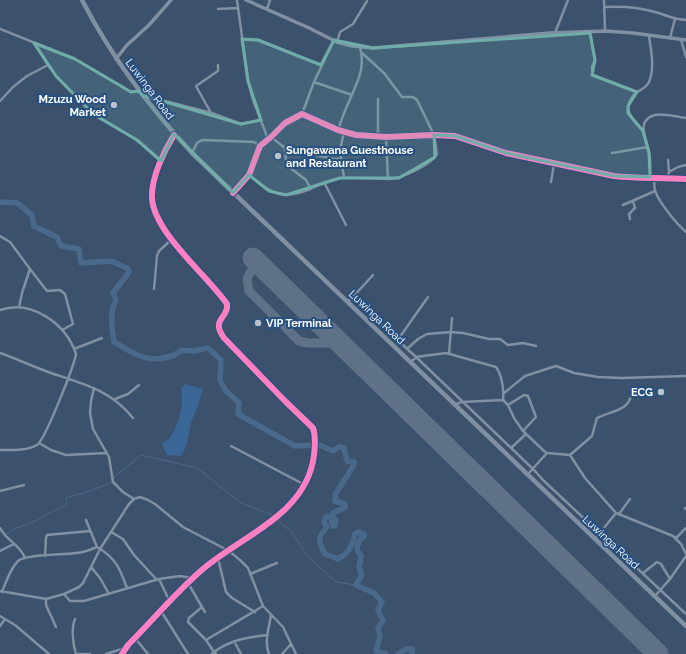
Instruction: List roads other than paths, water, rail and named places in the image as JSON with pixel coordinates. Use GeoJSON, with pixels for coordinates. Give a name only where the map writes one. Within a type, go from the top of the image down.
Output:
{"type":"FeatureCollection","features":[{"type":"Feature","properties":{"kind":"highway","name":"Luwinga Road"},"geometry":{"type":"LineString","coordinates":[[82,0],[92,20],[116,59],[174,135],[192,154],[686,626]]}},
{"type":"Feature","properties":{"kind":"street"},"geometry":{"type":"LineString","coordinates":[[116,59],[127,45],[149,26],[171,0]]}},
{"type":"Feature","properties":{"kind":"street"},"geometry":{"type":"LineString","coordinates":[[237,0],[248,81],[261,120],[270,138],[285,148],[334,159],[341,159]]}},
{"type":"Feature","properties":{"kind":"street"},"geometry":{"type":"LineString","coordinates":[[246,0],[308,26],[335,41],[360,47],[373,48],[555,33],[590,32],[633,33],[686,40]]}},
{"type":"Feature","properties":{"kind":"street"},"geometry":{"type":"LineString","coordinates":[[267,9],[270,0]]}},
{"type":"Feature","properties":{"kind":"street"},"geometry":{"type":"LineString","coordinates":[[555,33],[568,0]]}},
{"type":"Feature","properties":{"kind":"street"},"geometry":{"type":"LineString","coordinates":[[604,0],[605,32]]}},
{"type":"Feature","properties":{"kind":"street"},"geometry":{"type":"LineString","coordinates":[[233,193],[249,175],[260,146],[285,123],[302,114],[314,82],[340,32],[353,24],[367,1]]}},
{"type":"Feature","properties":{"kind":"street"},"geometry":{"type":"LineString","coordinates":[[605,7],[631,6],[675,19],[686,20]]}},
{"type":"Feature","properties":{"kind":"street"},"geometry":{"type":"LineString","coordinates":[[218,9],[237,8]]}},
{"type":"Feature","properties":{"kind":"street"},"geometry":{"type":"LineString","coordinates":[[670,38],[675,19]]}},
{"type":"Feature","properties":{"kind":"street"},"geometry":{"type":"LineString","coordinates":[[0,29],[76,59],[131,92],[141,93],[212,113],[241,124],[261,120]]}},
{"type":"Feature","properties":{"kind":"street"},"geometry":{"type":"LineString","coordinates":[[590,32],[595,60],[592,67],[593,75],[637,92]]}},
{"type":"Feature","properties":{"kind":"street"},"geometry":{"type":"LineString","coordinates":[[643,131],[632,120],[628,113],[628,106],[637,92],[645,88],[649,83],[652,72],[649,36]]}},
{"type":"Feature","properties":{"kind":"street"},"geometry":{"type":"LineString","coordinates":[[242,39],[258,40],[322,65]]}},
{"type":"Feature","properties":{"kind":"street"},"geometry":{"type":"LineString","coordinates":[[681,40],[686,57]]}},
{"type":"Feature","properties":{"kind":"street"},"geometry":{"type":"LineString","coordinates":[[34,43],[48,65],[93,114],[137,140],[161,161]]}},
{"type":"Feature","properties":{"kind":"street"},"geometry":{"type":"LineString","coordinates":[[338,130],[360,75],[362,53],[360,47]]}},
{"type":"Feature","properties":{"kind":"street"},"geometry":{"type":"LineString","coordinates":[[249,175],[264,188],[280,195],[292,195],[324,182],[344,178],[388,179],[404,176],[432,160],[437,154],[434,135],[417,100],[413,97],[402,97],[384,73],[362,53]]}},
{"type":"Feature","properties":{"kind":"street"},"geometry":{"type":"LineString","coordinates":[[0,101],[13,87],[27,76],[48,65]]}},
{"type":"Feature","properties":{"kind":"street"},"geometry":{"type":"LineString","coordinates":[[212,113],[196,86],[218,72],[218,65]]}},
{"type":"Feature","properties":{"kind":"street"},"geometry":{"type":"LineString","coordinates":[[314,82],[352,95]]}},
{"type":"Feature","properties":{"kind":"street"},"geometry":{"type":"LineString","coordinates":[[378,99],[378,136]]}},
{"type":"Feature","properties":{"kind":"street"},"geometry":{"type":"LineString","coordinates":[[302,114],[338,130],[356,135],[386,137],[434,135],[454,136],[506,153],[614,176],[632,178],[667,177],[686,179]]}},
{"type":"Feature","properties":{"kind":"street"},"geometry":{"type":"LineString","coordinates":[[650,177],[648,147],[643,131],[643,126],[647,119],[655,115],[686,118]]}},
{"type":"Feature","properties":{"kind":"street"},"geometry":{"type":"LineString","coordinates":[[344,132],[341,159],[344,178]]}},
{"type":"Feature","properties":{"kind":"street"},"geometry":{"type":"LineString","coordinates":[[106,654],[125,647],[192,579],[218,558],[278,515],[293,502],[306,484],[311,470],[315,433],[312,426],[285,401],[223,336],[218,324],[227,308],[227,304],[172,239],[157,218],[153,206],[153,186],[161,161],[174,135]]}},
{"type":"Feature","properties":{"kind":"street"},"geometry":{"type":"LineString","coordinates":[[386,137],[388,179]]}},
{"type":"Feature","properties":{"kind":"street"},"geometry":{"type":"LineString","coordinates":[[192,154],[197,143],[202,140],[254,142],[260,146]]}},
{"type":"Feature","properties":{"kind":"street"},"geometry":{"type":"LineString","coordinates":[[612,153],[648,147]]}},
{"type":"Feature","properties":{"kind":"street"},"geometry":{"type":"LineString","coordinates":[[285,148],[286,160],[289,167],[306,180],[311,188]]}},
{"type":"Feature","properties":{"kind":"street"},"geometry":{"type":"LineString","coordinates":[[667,177],[669,172],[668,160]]}},
{"type":"Feature","properties":{"kind":"street"},"geometry":{"type":"LineString","coordinates":[[551,182],[554,164]]}},
{"type":"Feature","properties":{"kind":"street"},"geometry":{"type":"LineString","coordinates":[[669,172],[686,165]]}},
{"type":"Feature","properties":{"kind":"street"},"geometry":{"type":"LineString","coordinates":[[655,177],[655,191],[668,211],[686,232]]}},
{"type":"Feature","properties":{"kind":"street"},"geometry":{"type":"LineString","coordinates":[[324,182],[346,225]]}},
{"type":"Feature","properties":{"kind":"street"},"geometry":{"type":"LineString","coordinates":[[623,206],[655,191]]}},
{"type":"Feature","properties":{"kind":"street"},"geometry":{"type":"LineString","coordinates":[[630,219],[629,214],[635,208],[633,201]]}},
{"type":"Feature","properties":{"kind":"street"},"geometry":{"type":"LineString","coordinates":[[0,236],[10,242],[47,291],[60,290],[65,294],[73,323],[62,330]]}},
{"type":"Feature","properties":{"kind":"street"},"geometry":{"type":"LineString","coordinates":[[154,289],[157,256],[172,239]]}},
{"type":"Feature","properties":{"kind":"street"},"geometry":{"type":"LineString","coordinates":[[19,307],[30,269]]}},
{"type":"Feature","properties":{"kind":"street"},"geometry":{"type":"LineString","coordinates":[[347,302],[373,275]]}},
{"type":"Feature","properties":{"kind":"street"},"geometry":{"type":"LineString","coordinates":[[397,341],[428,297]]}},
{"type":"Feature","properties":{"kind":"street"},"geometry":{"type":"LineString","coordinates":[[352,298],[686,614]]}},
{"type":"Feature","properties":{"kind":"street"},"geometry":{"type":"LineString","coordinates":[[0,310],[8,307],[19,307],[45,316],[53,321],[62,330],[74,349],[76,356],[68,378],[39,443],[27,449],[0,450]]}},
{"type":"Feature","properties":{"kind":"street"},"geometry":{"type":"LineString","coordinates":[[449,354],[452,318]]}},
{"type":"Feature","properties":{"kind":"street"},"geometry":{"type":"LineString","coordinates":[[407,349],[418,339],[427,334],[451,332],[489,339],[500,339],[506,345],[523,343],[536,346]]}},
{"type":"Feature","properties":{"kind":"street"},"geometry":{"type":"LineString","coordinates":[[74,349],[102,338]]}},
{"type":"Feature","properties":{"kind":"street"},"geometry":{"type":"LineString","coordinates":[[0,353],[79,381],[94,388],[115,399],[133,418]]}},
{"type":"Feature","properties":{"kind":"street"},"geometry":{"type":"LineString","coordinates":[[411,362],[416,357],[442,353],[496,367],[500,375],[504,393],[502,400]]}},
{"type":"Feature","properties":{"kind":"street"},"geometry":{"type":"LineString","coordinates":[[504,393],[524,376],[556,366],[574,373],[598,377],[622,378],[686,376]]}},
{"type":"Feature","properties":{"kind":"street"},"geometry":{"type":"LineString","coordinates":[[115,399],[128,394],[140,385]]}},
{"type":"Feature","properties":{"kind":"street"},"geometry":{"type":"LineString","coordinates":[[94,388],[90,408],[92,426],[107,453],[113,482],[123,492],[134,498],[148,500],[186,529],[229,551],[240,560],[248,568],[263,606],[283,627],[296,654]]}},
{"type":"Feature","properties":{"kind":"street"},"geometry":{"type":"LineString","coordinates":[[455,405],[462,402],[502,400],[508,405],[514,418],[523,431],[547,453],[570,455],[592,436],[597,418],[612,413],[629,402],[632,397],[632,389]]}},
{"type":"Feature","properties":{"kind":"street"},"geometry":{"type":"LineString","coordinates":[[508,405],[524,396],[528,396],[536,417],[523,431]]}},
{"type":"Feature","properties":{"kind":"street"},"geometry":{"type":"LineString","coordinates":[[474,423],[483,422]]}},
{"type":"Feature","properties":{"kind":"street"},"geometry":{"type":"LineString","coordinates":[[511,448],[526,434]]}},
{"type":"Feature","properties":{"kind":"street"},"geometry":{"type":"LineString","coordinates":[[492,440],[498,436]]}},
{"type":"Feature","properties":{"kind":"street"},"geometry":{"type":"LineString","coordinates":[[496,444],[503,441]]}},
{"type":"Feature","properties":{"kind":"street"},"geometry":{"type":"LineString","coordinates":[[39,443],[51,450],[66,455],[107,453]]}},
{"type":"Feature","properties":{"kind":"street"},"geometry":{"type":"LineString","coordinates":[[231,446],[306,484]]}},
{"type":"Feature","properties":{"kind":"street"},"geometry":{"type":"LineString","coordinates":[[528,474],[547,453]]}},
{"type":"Feature","properties":{"kind":"street"},"geometry":{"type":"LineString","coordinates":[[570,455],[585,478],[618,514],[676,538],[686,555],[670,579],[655,596]]}},
{"type":"Feature","properties":{"kind":"street"},"geometry":{"type":"LineString","coordinates":[[515,462],[520,457]]}},
{"type":"Feature","properties":{"kind":"street"},"geometry":{"type":"LineString","coordinates":[[540,486],[544,481]]}},
{"type":"Feature","properties":{"kind":"street"},"geometry":{"type":"LineString","coordinates":[[0,491],[24,485]]}},
{"type":"Feature","properties":{"kind":"street"},"geometry":{"type":"LineString","coordinates":[[552,498],[558,494]]}},
{"type":"Feature","properties":{"kind":"street"},"geometry":{"type":"LineString","coordinates":[[97,547],[77,553],[25,558],[19,560],[1,591],[46,600],[64,594],[81,585],[85,580],[100,549],[134,498]]}},
{"type":"Feature","properties":{"kind":"street"},"geometry":{"type":"LineString","coordinates":[[558,504],[563,499]]}},
{"type":"Feature","properties":{"kind":"street"},"geometry":{"type":"LineString","coordinates":[[595,539],[630,499]]}},
{"type":"Feature","properties":{"kind":"street"},"geometry":{"type":"LineString","coordinates":[[86,520],[97,547],[115,561],[127,588]]}},
{"type":"Feature","properties":{"kind":"street"},"geometry":{"type":"LineString","coordinates":[[0,528],[4,535],[22,552],[25,558]]}},
{"type":"Feature","properties":{"kind":"street"},"geometry":{"type":"LineString","coordinates":[[676,538],[686,528]]}},
{"type":"Feature","properties":{"kind":"street"},"geometry":{"type":"LineString","coordinates":[[44,556],[47,536],[90,531]]}},
{"type":"Feature","properties":{"kind":"street"},"geometry":{"type":"LineString","coordinates":[[111,532],[123,539],[134,555],[158,580],[170,602]]}},
{"type":"Feature","properties":{"kind":"street"},"geometry":{"type":"LineString","coordinates":[[0,551],[14,544]]}},
{"type":"Feature","properties":{"kind":"street"},"geometry":{"type":"LineString","coordinates":[[218,558],[226,592],[232,598],[255,612]]}},
{"type":"Feature","properties":{"kind":"street"},"geometry":{"type":"LineString","coordinates":[[643,573],[657,562],[661,564],[670,579]]}},
{"type":"Feature","properties":{"kind":"street"},"geometry":{"type":"LineString","coordinates":[[250,574],[277,563]]}},
{"type":"Feature","properties":{"kind":"street"},"geometry":{"type":"LineString","coordinates":[[91,567],[100,578],[109,594]]}},
{"type":"Feature","properties":{"kind":"street"},"geometry":{"type":"LineString","coordinates":[[64,594],[70,601],[77,602],[158,580],[180,576],[192,579]]}},
{"type":"Feature","properties":{"kind":"street"},"geometry":{"type":"LineString","coordinates":[[188,583],[205,612]]}},
{"type":"Feature","properties":{"kind":"street"},"geometry":{"type":"LineString","coordinates":[[46,600],[46,605],[56,627]]}},
{"type":"Feature","properties":{"kind":"street"},"geometry":{"type":"LineString","coordinates":[[202,606],[189,618],[188,622],[206,640],[214,653],[234,641],[268,635]]}},
{"type":"Feature","properties":{"kind":"street"},"geometry":{"type":"LineString","coordinates":[[206,640],[263,606]]}},
{"type":"Feature","properties":{"kind":"street"},"geometry":{"type":"LineString","coordinates":[[161,611],[188,654]]}},
{"type":"Feature","properties":{"kind":"street"},"geometry":{"type":"LineString","coordinates":[[269,654],[267,648],[271,615]]}},
{"type":"Feature","properties":{"kind":"street"},"geometry":{"type":"LineString","coordinates":[[0,616],[18,627],[49,654]]}},
{"type":"Feature","properties":{"kind":"street"},"geometry":{"type":"LineString","coordinates":[[76,618],[74,624],[74,648],[77,654],[90,654]]}},
{"type":"Feature","properties":{"kind":"street"},"geometry":{"type":"LineString","coordinates":[[0,626],[5,619]]}},
{"type":"Feature","properties":{"kind":"street"},"geometry":{"type":"LineString","coordinates":[[135,638],[148,654]]}},
{"type":"Feature","properties":{"kind":"street"},"geometry":{"type":"LineString","coordinates":[[234,641],[240,654]]}},
{"type":"Feature","properties":{"kind":"street"},"geometry":{"type":"LineString","coordinates":[[282,654],[291,644]]}},
{"type":"Feature","properties":{"kind":"street"},"geometry":{"type":"LineString","coordinates":[[122,654],[125,647]]}},
{"type":"Feature","properties":{"kind":"waterway"},"geometry":{"type":"LineString","coordinates":[[0,202],[17,203],[32,215],[34,226],[57,237],[61,246],[79,249],[81,263],[111,261],[127,268],[129,272],[113,293],[116,300],[112,310],[114,342],[137,355],[145,358],[157,359],[168,357],[182,350],[194,351],[208,348],[221,360],[220,380],[225,390],[239,403],[238,414],[295,446],[320,445],[333,451],[339,447],[344,448],[347,461],[354,462],[354,465],[336,493],[335,501],[345,504],[345,507],[333,513],[332,515],[336,521],[335,526],[333,526],[331,518],[327,516],[325,518],[324,523],[327,527],[321,534],[320,543],[325,554],[338,559],[345,555],[350,549],[355,534],[359,532],[364,534],[364,537],[357,546],[357,550],[361,556],[359,568],[362,574],[356,585],[374,593],[382,602],[378,610],[383,621],[378,628],[380,636],[376,651],[386,654]]}},
{"type":"Feature","properties":{"kind":"waterway"},"geometry":{"type":"LineString","coordinates":[[114,479],[114,477],[141,455],[197,468],[241,503],[275,516],[291,531],[308,557],[336,582],[356,585]]}},
{"type":"Feature","properties":{"kind":"waterway"},"geometry":{"type":"LineString","coordinates":[[6,534],[67,505],[66,498],[93,490],[112,482]]}},
{"type":"Feature","properties":{"kind":"waterway"},"geometry":{"type":"LineString","coordinates":[[398,654],[406,649],[412,649],[412,654]]}},
{"type":"Feature","properties":{"kind":"place","name":"Mzuzu Wood Market"},"geometry":{"type":"Point","coordinates":[114,105]}},
{"type":"Feature","properties":{"kind":"place","name":"Sungawana Guesthouse and Restaurant"},"geometry":{"type":"Point","coordinates":[278,156]}},
{"type":"Feature","properties":{"kind":"place","name":"VIP Terminal"},"geometry":{"type":"Point","coordinates":[258,323]}},
{"type":"Feature","properties":{"kind":"place","name":"ECG"},"geometry":{"type":"Point","coordinates":[661,392]}}]}
